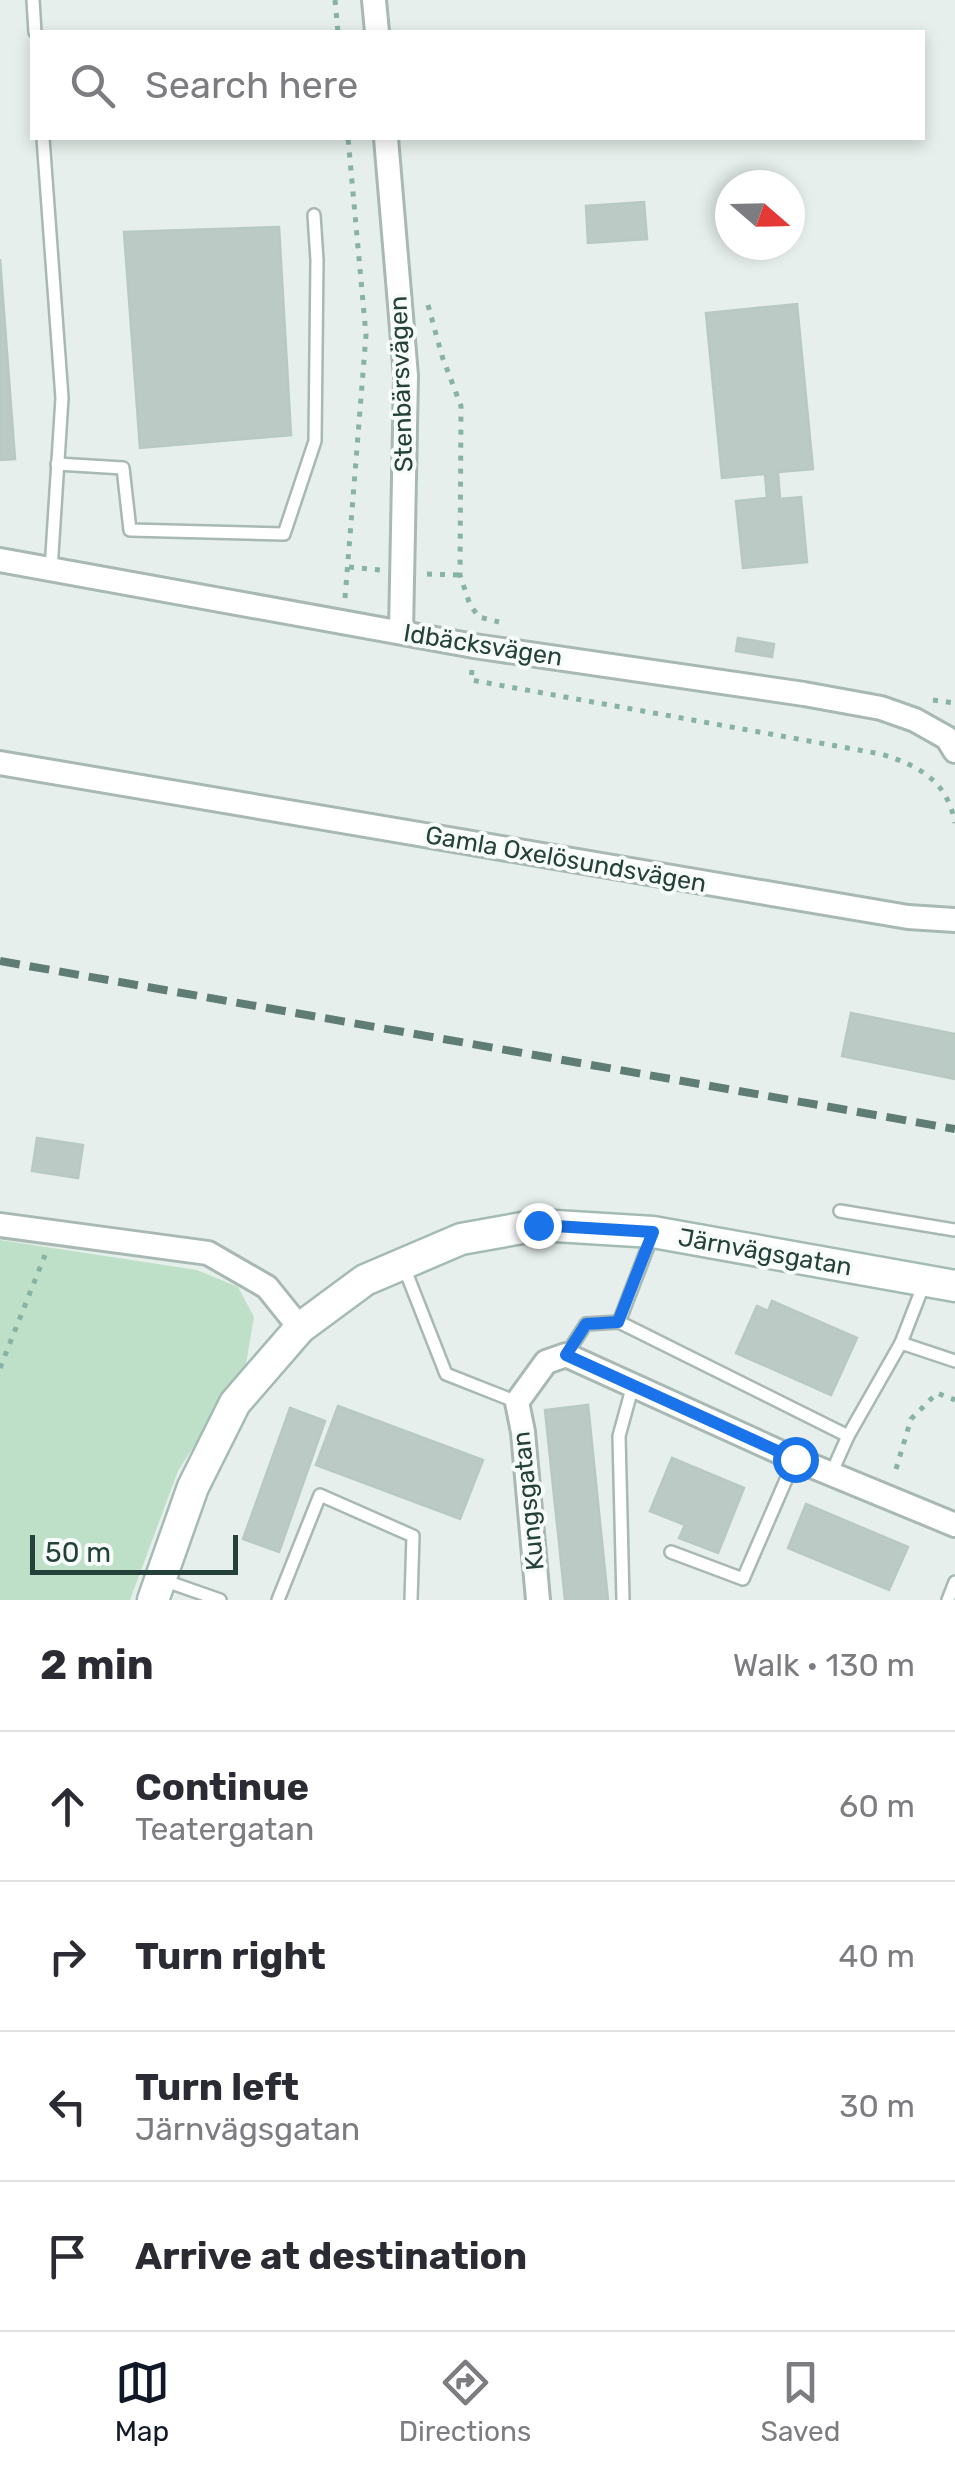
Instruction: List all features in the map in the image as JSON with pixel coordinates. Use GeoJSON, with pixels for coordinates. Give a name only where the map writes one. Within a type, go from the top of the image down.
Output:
{"type":"FeatureCollection","features":[{"type":"Feature","properties":{"kind":"main road","name":"Järnvägsgatan"},"geometry":{"type":"LineString","coordinates":[[157,1590],[193,1487],[235,1403],[300,1328],[365,1280],[460,1239],[538,1225],[653,1232],[940,1284]]}},
{"type":"Feature","properties":{"kind":"street"},"geometry":{"type":"LineString","coordinates":[[374,0],[377,30]]}},
{"type":"Feature","properties":{"kind":"street","name":"Stenbärsvägen"},"geometry":{"type":"LineString","coordinates":[[386,140],[406,376],[401,632]]}},
{"type":"Feature","properties":{"kind":"street","name":"Idbäcksvägen"},"geometry":{"type":"LineString","coordinates":[[0,560],[474,646],[881,708],[947,738],[955,750]]}},
{"type":"Feature","properties":{"kind":"street","name":"Gamla Oxelösundsvägen"},"geometry":{"type":"LineString","coordinates":[[0,764],[908,917],[955,920]]}},
{"type":"Feature","properties":{"kind":"street"},"geometry":{"type":"LineString","coordinates":[[0,1225],[208,1253],[266,1288],[300,1328]]}},
{"type":"Feature","properties":{"kind":"street"},"geometry":{"type":"LineString","coordinates":[[516,1402],[546,1362],[566,1355],[795,1459],[955,1525]]}},
{"type":"Feature","properties":{"kind":"street","name":"Kungsgatan"},"geometry":{"type":"LineString","coordinates":[[516,1402],[523,1432],[538,1600]]}},
{"type":"Feature","properties":{"kind":"lane"},"geometry":{"type":"LineString","coordinates":[[33,0],[35,30]]}},
{"type":"Feature","properties":{"kind":"lane"},"geometry":{"type":"LineString","coordinates":[[43,140],[62,398],[50,570]]}},
{"type":"Feature","properties":{"kind":"lane"},"geometry":{"type":"LineString","coordinates":[[57,464],[123,468],[130,530],[284,534],[315,441],[314,216]]}},
{"type":"Feature","properties":{"kind":"lane"},"geometry":{"type":"LineString","coordinates":[[840,1211],[955,1230]]}},
{"type":"Feature","properties":{"kind":"lane"},"geometry":{"type":"LineString","coordinates":[[618,1322],[653,1232]]}},
{"type":"Feature","properties":{"kind":"lane"},"geometry":{"type":"LineString","coordinates":[[402,1264],[446,1374],[516,1402]]}},
{"type":"Feature","properties":{"kind":"lane"},"geometry":{"type":"LineString","coordinates":[[831,1474],[848,1436],[940,1284]]}},
{"type":"Feature","properties":{"kind":"lane"},"geometry":{"type":"LineString","coordinates":[[566,1355],[586,1324],[618,1322],[848,1436]]}},
{"type":"Feature","properties":{"kind":"lane"},"geometry":{"type":"LineString","coordinates":[[902,1343],[955,1360]]}},
{"type":"Feature","properties":{"kind":"lane"},"geometry":{"type":"LineString","coordinates":[[622,1600],[619,1436],[633,1385]]}},
{"type":"Feature","properties":{"kind":"lane"},"geometry":{"type":"LineString","coordinates":[[671,1552],[743,1579],[795,1459]]}},
{"type":"Feature","properties":{"kind":"lane"},"geometry":{"type":"LineString","coordinates":[[278,1600],[320,1495],[413,1536],[411,1600]]}},
{"type":"Feature","properties":{"kind":"lane"},"geometry":{"type":"LineString","coordinates":[[948,1600],[955,1582]]}},
{"type":"Feature","properties":{"kind":"lane"},"geometry":{"type":"LineString","coordinates":[[157,1590],[220,1600]]}},
{"type":"Feature","properties":{"kind":"path"},"geometry":{"type":"LineString","coordinates":[[335,0],[338,30]]}},
{"type":"Feature","properties":{"kind":"path"},"geometry":{"type":"LineString","coordinates":[[343,621],[366,336],[348,140]]}},
{"type":"Feature","properties":{"kind":"path"},"geometry":{"type":"LineString","coordinates":[[426,287],[442,356],[462,406],[460,576],[479,618],[471,680],[881,754],[912,764],[934,781],[951,802],[955,823]]}},
{"type":"Feature","properties":{"kind":"path"},"geometry":{"type":"LineString","coordinates":[[0,1368],[53,1234]]}},
{"type":"Feature","properties":{"kind":"path"},"geometry":{"type":"LineString","coordinates":[[896,1469],[911,1419],[937,1392],[955,1400]]}},
{"type":"Feature","properties":{"kind":"green space"},"geometry":{"type":"Polygon","coordinates":[[[0,1240],[197,1270],[238,1287],[254,1317],[246,1364],[178,1471],[130,1600],[0,1600],[0,1240]]]}},
{"type":"Feature","properties":{"kind":"building"},"geometry":{"type":"Polygon","coordinates":[[[644,202],[647,239],[588,243],[586,206],[644,202]]]}},
{"type":"Feature","properties":{"kind":"building"},"geometry":{"type":"Polygon","coordinates":[[[279,227],[291,435],[140,448],[124,232],[279,227]]]}},
{"type":"Feature","properties":{"kind":"building"},"geometry":{"type":"Polygon","coordinates":[[[0,259],[15,459],[0,460],[0,259]]]}},
{"type":"Feature","properties":{"kind":"building"},"geometry":{"type":"Polygon","coordinates":[[[797,304],[813,469],[778,472],[780,499],[801,497],[807,562],[743,568],[736,501],[767,498],[765,474],[722,478],[706,313],[797,304]]]}},
{"type":"Feature","properties":{"kind":"building"},"geometry":{"type":"Polygon","coordinates":[[[738,638],[774,644],[772,657],[736,651],[738,638]]]}},
{"type":"Feature","properties":{"kind":"building"},"geometry":{"type":"Polygon","coordinates":[[[851,1013],[955,1034],[955,1079],[842,1056],[851,1013]]]}},
{"type":"Feature","properties":{"kind":"building"},"geometry":{"type":"Polygon","coordinates":[[[37,1138],[83,1145],[78,1178],[32,1171],[37,1138]]]}},
{"type":"Feature","properties":{"kind":"building"},"geometry":{"type":"Polygon","coordinates":[[[772,1301],[857,1338],[831,1395],[736,1353],[757,1306],[768,1311],[772,1301]]]}},
{"type":"Feature","properties":{"kind":"building"},"geometry":{"type":"Polygon","coordinates":[[[588,1405],[608,1600],[565,1600],[545,1410],[588,1405]]]}},
{"type":"Feature","properties":{"kind":"building"},"geometry":{"type":"Polygon","coordinates":[[[338,1406],[483,1460],[460,1519],[316,1465],[338,1406]]]}},
{"type":"Feature","properties":{"kind":"building"},"geometry":{"type":"Polygon","coordinates":[[[290,1408],[325,1421],[279,1552],[243,1539],[290,1408]]]}},
{"type":"Feature","properties":{"kind":"building"},"geometry":{"type":"Polygon","coordinates":[[[672,1458],[744,1488],[718,1553],[679,1538],[685,1525],[650,1511],[672,1458]]]}},
{"type":"Feature","properties":{"kind":"building"},"geometry":{"type":"Polygon","coordinates":[[[806,1504],[908,1547],[889,1590],[788,1548],[806,1504]]]}},
{"type":"Feature","properties":{"kind":"railway"},"geometry":{"type":"LineString","coordinates":[[0,961],[955,1129]]}},
{"type":"Feature","properties":{"kind":"route"},"geometry":{"type":"LineString","coordinates":[[538,1225],[653,1232],[618,1322],[586,1324],[566,1355],[795,1459]]}}]}
